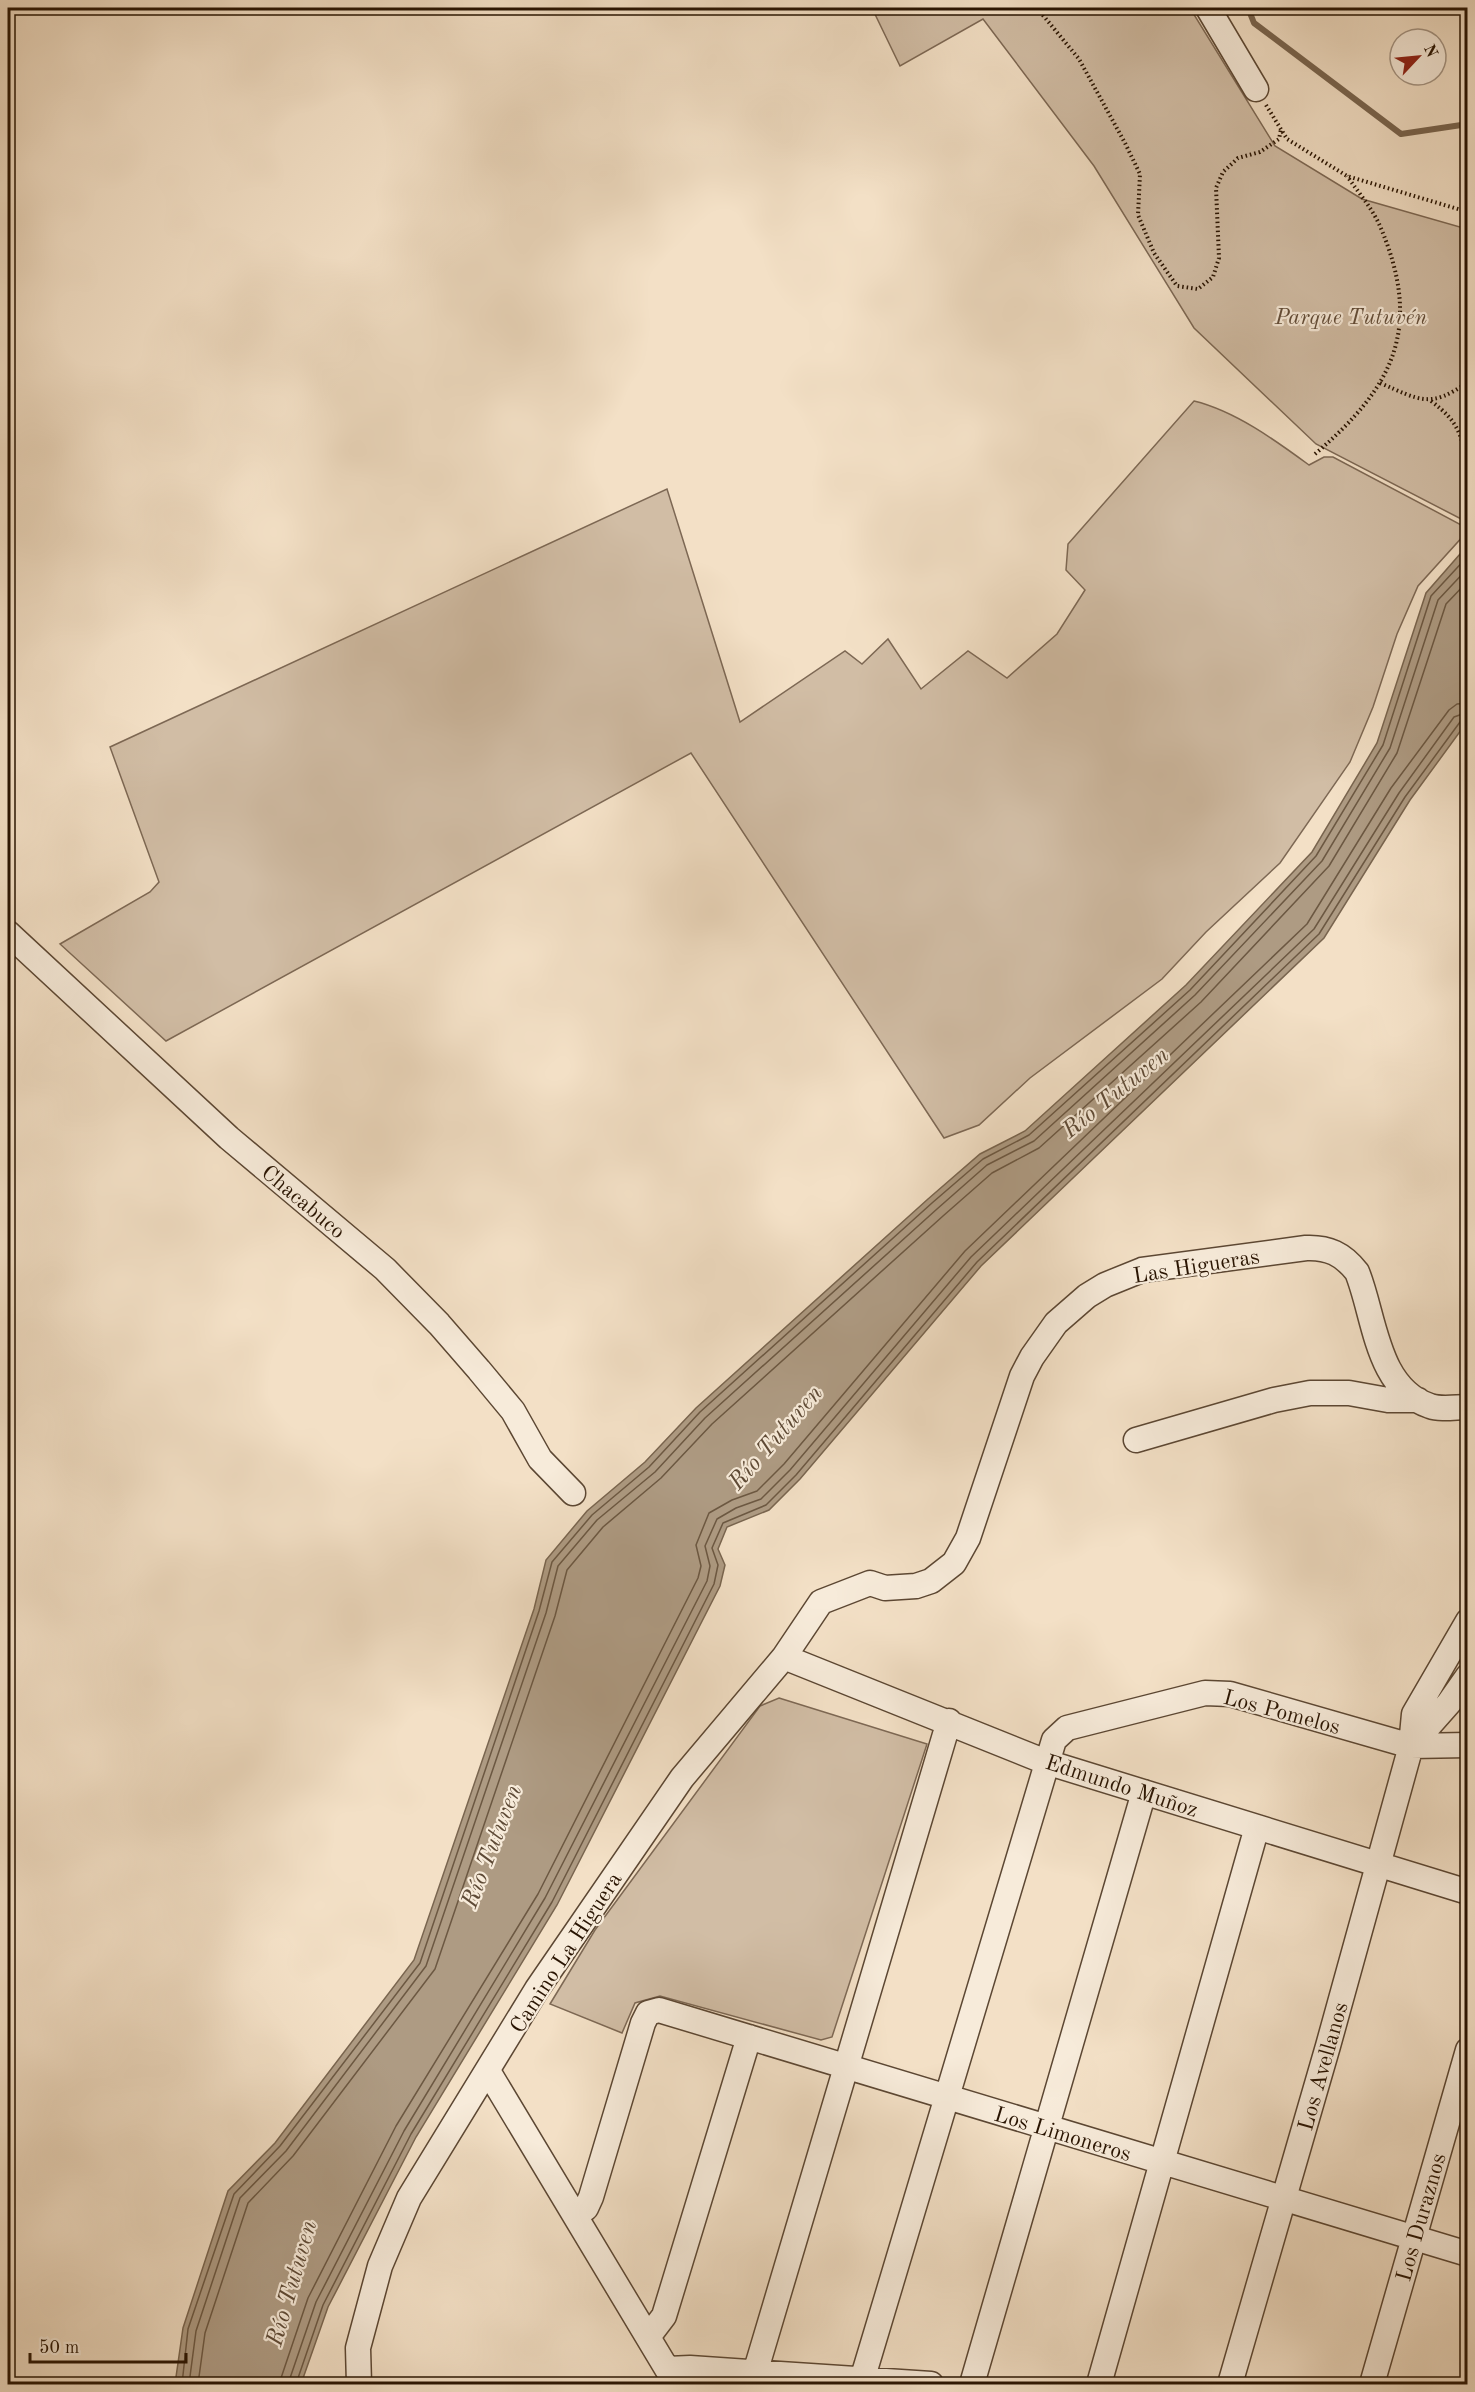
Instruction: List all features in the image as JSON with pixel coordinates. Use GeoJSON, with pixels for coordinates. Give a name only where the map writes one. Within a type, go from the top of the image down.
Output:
{"type":"FeatureCollection","features":[{"type":"Feature","properties":{"kind":"street"},"geometry":{"type":"LineString","coordinates":[[1208,8],[1256,89]]}},
{"type":"Feature","properties":{"kind":"street","name":"Chacabuco"},"geometry":{"type":"LineString","coordinates":[[8,933],[229,1138],[385,1269],[439,1324],[479,1370],[513,1411],[540,1459],[573,1493]]}},
{"type":"Feature","properties":{"kind":"street","name":"Las Higueras"},"geometry":{"type":"LineString","coordinates":[[870,1583],[885,1588],[916,1586],[931,1581],[954,1563],[968,1538],[1022,1376],[1037,1348],[1056,1323],[1087,1296],[1123,1276],[1142,1270],[1318,1247],[1340,1254],[1357,1272],[1386,1365],[1398,1384],[1418,1400],[1432,1407],[1467,1407]]}},
{"type":"Feature","properties":{"kind":"street"},"geometry":{"type":"LineString","coordinates":[[1136,1440],[1274,1400],[1310,1393],[1349,1393],[1388,1400],[1418,1400]]}},
{"type":"Feature","properties":{"kind":"street","name":"Camino La Higuera"},"geometry":{"type":"LineString","coordinates":[[359,2385],[358,2348],[380,2266],[409,2198],[537,1989],[682,1778],[784,1658],[821,1602],[870,1583]]}},
{"type":"Feature","properties":{"kind":"street","name":"Los Avellanos"},"geometry":{"type":"LineString","coordinates":[[1230,2385],[1411,1746],[1414,1714],[1467,1622]]}},
{"type":"Feature","properties":{"kind":"street","name":"Edmundo Muñoz"},"geometry":{"type":"LineString","coordinates":[[784,1658],[949,1721],[1046,1762],[1467,1892]]}},
{"type":"Feature","properties":{"kind":"street","name":"Los Avellanos"},"geometry":{"type":"LineString","coordinates":[[1411,1746],[1449,1703],[1467,1676]]}},
{"type":"Feature","properties":{"kind":"street","name":"Los Pomelos"},"geometry":{"type":"LineString","coordinates":[[862,2380],[1054,1740],[1067,1728],[1205,1693],[1230,1694],[1411,1746],[1467,1745]]}},
{"type":"Feature","properties":{"kind":"street"},"geometry":{"type":"LineString","coordinates":[[755,2373],[949,1721]]}},
{"type":"Feature","properties":{"kind":"street"},"geometry":{"type":"LineString","coordinates":[[972,2385],[1144,1792]]}},
{"type":"Feature","properties":{"kind":"street"},"geometry":{"type":"LineString","coordinates":[[1099,2385],[1257,1827]]}},
{"type":"Feature","properties":{"kind":"street","name":"Los Limoneros"},"geometry":{"type":"LineString","coordinates":[[575,2216],[586,2208],[591,2197],[643,2023],[648,2013],[659,2010],[1162,2164],[1467,2254]]}},
{"type":"Feature","properties":{"kind":"street"},"geometry":{"type":"LineString","coordinates":[[648,2337],[664,2316],[749,2037]]}},
{"type":"Feature","properties":{"kind":"street","name":"Los Duraznos"},"geometry":{"type":"LineString","coordinates":[[1372,2385],[1467,2050]]}},
{"type":"Feature","properties":{"kind":"street"},"geometry":{"type":"LineString","coordinates":[[488,2071],[672,2377],[690,2368],[932,2385]]}},
{"type":"Feature","properties":{"kind":"path"},"geometry":{"type":"LineString","coordinates":[[1037,8],[1079,59],[1125,143],[1140,174],[1138,215],[1154,253],[1177,286],[1198,289],[1213,277],[1219,258],[1216,188],[1223,172],[1238,158],[1260,152],[1279,139],[1281,129]]}},
{"type":"Feature","properties":{"kind":"path"},"geometry":{"type":"LineString","coordinates":[[1256,89],[1287,139],[1347,176],[1467,212]]}},
{"type":"Feature","properties":{"kind":"path"},"geometry":{"type":"LineString","coordinates":[[1315,454],[1336,436],[1380,383],[1390,367],[1399,329],[1400,294],[1379,224],[1347,176]]}},
{"type":"Feature","properties":{"kind":"path"},"geometry":{"type":"LineString","coordinates":[[1380,383],[1413,397],[1431,400],[1448,396],[1467,382]]}},
{"type":"Feature","properties":{"kind":"path"},"geometry":{"type":"LineString","coordinates":[[1431,400],[1451,416],[1462,439],[1467,469]]}},
{"type":"Feature","properties":{"kind":"green space","name":"Parque Tutuvén"},"geometry":{"type":"Polygon","coordinates":[[[872,8],[1190,8],[1275,146],[1362,199],[1467,229],[1467,522],[1316,444],[1194,328],[1094,166],[983,19],[900,66],[872,8]]]}},
{"type":"Feature","properties":{"kind":"green space"},"geometry":{"type":"Polygon","coordinates":[[[1194,401],[1239,419],[1309,465],[1324,457],[1333,457],[1467,528],[1465,534],[1418,586],[1397,634],[1373,707],[1350,762],[1280,863],[1206,932],[1162,979],[1030,1078],[979,1125],[944,1138],[691,753],[166,1041],[60,944],[150,892],[159,882],[110,747],[667,489],[740,722],[845,651],[862,664],[888,639],[921,689],[968,651],[1007,678],[1057,634],[1085,590],[1066,570],[1068,544],[1194,401]]]}},
{"type":"Feature","properties":{"kind":"green space"},"geometry":{"type":"Polygon","coordinates":[[[779,1698],[927,1744],[832,2037],[821,2040],[660,1996],[635,2003],[622,2033],[550,2004],[595,1930],[760,1706],[779,1698]]]}},
{"type":"Feature","properties":{"kind":"water","name":"Río Tutuven"},"geometry":{"type":"Polygon","coordinates":[[[1467,546],[1467,722],[1410,800],[1324,938],[981,1266],[800,1479],[769,1510],[727,1527],[718,1549],[725,1565],[720,1586],[557,1905],[416,2137],[328,2307],[301,2384],[175,2384],[183,2328],[228,2191],[275,2143],[414,1960],[534,1609],[546,1560],[587,1511],[645,1462],[696,1408],[928,1199],[980,1154],[1025,1131],[1186,985],[1312,852],[1377,743],[1426,593],[1467,546]]]}},
{"type":"Feature","properties":{"kind":"waterway"},"geometry":{"type":"LineString","coordinates":[[1248,8],[1254,23],[1401,134],[1468,124]]}}]}
